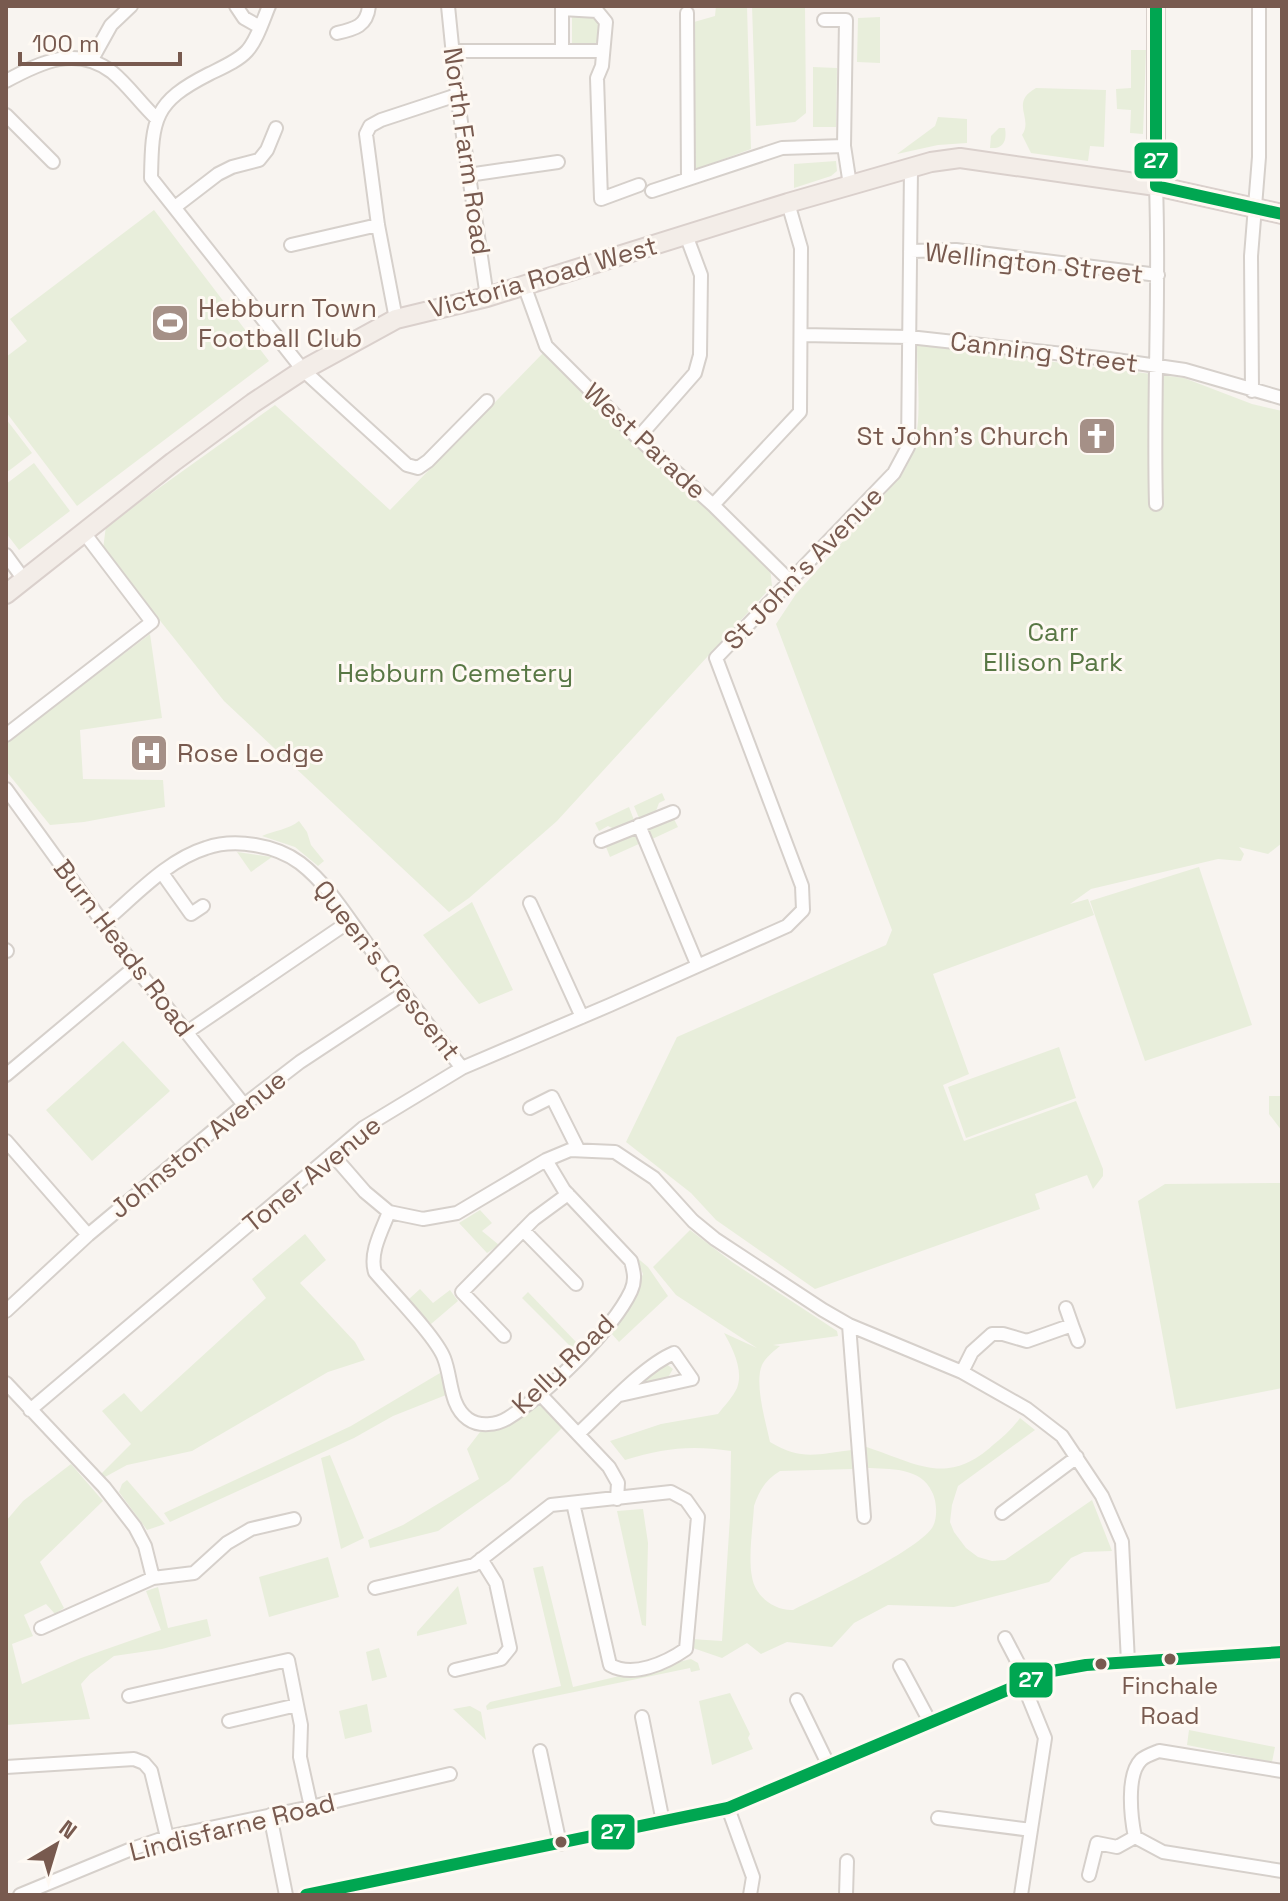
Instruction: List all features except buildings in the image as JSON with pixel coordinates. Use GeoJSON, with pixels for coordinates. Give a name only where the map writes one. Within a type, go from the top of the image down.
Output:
{"type":"FeatureCollection","features":[{"type":"Feature","properties":{"kind":"main road"},"geometry":{"type":"LineString","coordinates":[[1156,6],[1156,186]]}},
{"type":"Feature","properties":{"kind":"main road","name":"Victoria Road West"},"geometry":{"type":"LineString","coordinates":[[6,594],[173,462],[303,370],[396,319],[487,297],[850,185],[960,158],[1156,186],[1282,214]]}},
{"type":"Feature","properties":{"kind":"street"},"geometry":{"type":"LineString","coordinates":[[91,61],[111,25],[131,6]]}},
{"type":"Feature","properties":{"kind":"street"},"geometry":{"type":"LineString","coordinates":[[236,6],[244,18],[260,27]]}},
{"type":"Feature","properties":{"kind":"street"},"geometry":{"type":"LineString","coordinates":[[269,6],[247,51],[179,89],[156,118],[151,178],[303,370],[407,465],[418,468],[487,401]]}},
{"type":"Feature","properties":{"kind":"street"},"geometry":{"type":"LineString","coordinates":[[337,33],[358,29],[368,15],[369,6]]}},
{"type":"Feature","properties":{"kind":"street","name":"North Farm Road"},"geometry":{"type":"LineString","coordinates":[[448,6],[457,95],[487,297]]}},
{"type":"Feature","properties":{"kind":"street"},"geometry":{"type":"LineString","coordinates":[[1252,391],[1251,256],[1259,157],[1259,6]]}},
{"type":"Feature","properties":{"kind":"street"},"geometry":{"type":"LineString","coordinates":[[562,50],[562,7],[597,11],[602,15],[606,22],[602,66],[597,78],[601,199],[639,185]]}},
{"type":"Feature","properties":{"kind":"street"},"geometry":{"type":"LineString","coordinates":[[687,13],[688,179]]}},
{"type":"Feature","properties":{"kind":"street"},"geometry":{"type":"LineString","coordinates":[[824,20],[846,20],[844,146],[850,185]]}},
{"type":"Feature","properties":{"kind":"street"},"geometry":{"type":"LineString","coordinates":[[452,51],[603,51]]}},
{"type":"Feature","properties":{"kind":"street"},"geometry":{"type":"LineString","coordinates":[[6,81],[60,57],[91,61],[112,72],[156,118]]}},
{"type":"Feature","properties":{"kind":"street"},"geometry":{"type":"LineString","coordinates":[[396,319],[378,225],[366,134],[370,126],[457,95]]}},
{"type":"Feature","properties":{"kind":"street"},"geometry":{"type":"LineString","coordinates":[[6,115],[53,162]]}},
{"type":"Feature","properties":{"kind":"street"},"geometry":{"type":"LineString","coordinates":[[175,207],[218,174],[259,160],[276,128]]}},
{"type":"Feature","properties":{"kind":"street"},"geometry":{"type":"LineString","coordinates":[[652,191],[782,148],[844,146]]}},
{"type":"Feature","properties":{"kind":"street"},"geometry":{"type":"LineString","coordinates":[[468,175],[558,162]]}},
{"type":"Feature","properties":{"kind":"street","name":"St John's Avenue"},"geometry":{"type":"LineString","coordinates":[[803,910],[802,886],[716,658],[894,473],[908,447],[911,168]]}},
{"type":"Feature","properties":{"kind":"street"},"geometry":{"type":"LineString","coordinates":[[1156,186],[1156,504]]}},
{"type":"Feature","properties":{"kind":"street"},"geometry":{"type":"LineString","coordinates":[[713,505],[800,412],[801,248],[788,203]]}},
{"type":"Feature","properties":{"kind":"street"},"geometry":{"type":"LineString","coordinates":[[291,245],[378,225]]}},
{"type":"Feature","properties":{"kind":"street"},"geometry":{"type":"LineString","coordinates":[[638,438],[695,373],[700,355],[701,275],[686,235]]}},
{"type":"Feature","properties":{"kind":"street","name":"Wellington Street"},"geometry":{"type":"LineString","coordinates":[[910,251],[956,250],[1158,275]]}},
{"type":"Feature","properties":{"kind":"street","name":"West Parade"},"geometry":{"type":"LineString","coordinates":[[524,285],[546,346],[638,438],[713,505],[790,581]]}},
{"type":"Feature","properties":{"kind":"street","name":"Canning Street"},"geometry":{"type":"LineString","coordinates":[[802,335],[909,337],[1158,365],[1282,398]]}},
{"type":"Feature","properties":{"kind":"street"},"geometry":{"type":"LineString","coordinates":[[6,735],[152,622],[85,534]]}},
{"type":"Feature","properties":{"kind":"street"},"geometry":{"type":"LineString","coordinates":[[6,555],[25,581]]}},
{"type":"Feature","properties":{"kind":"street","name":"Burn Heads Road"},"geometry":{"type":"LineString","coordinates":[[6,789],[135,967],[244,1105]]}},
{"type":"Feature","properties":{"kind":"street"},"geometry":{"type":"LineString","coordinates":[[601,841],[673,812]]}},
{"type":"Feature","properties":{"kind":"street"},"geometry":{"type":"LineString","coordinates":[[639,825],[697,964]]}},
{"type":"Feature","properties":{"kind":"street","name":"Queen's Crescent"},"geometry":{"type":"LineString","coordinates":[[103,923],[175,862],[206,848],[251,844],[297,860],[321,881],[403,994],[462,1068]]}},
{"type":"Feature","properties":{"kind":"street"},"geometry":{"type":"LineString","coordinates":[[162,873],[191,914],[203,906]]}},
{"type":"Feature","properties":{"kind":"street"},"geometry":{"type":"LineString","coordinates":[[530,903],[582,1017]]}},
{"type":"Feature","properties":{"kind":"street","name":"Toner Avenue"},"geometry":{"type":"LineString","coordinates":[[30,1410],[363,1128],[462,1068],[787,926],[803,910]]}},
{"type":"Feature","properties":{"kind":"street"},"geometry":{"type":"LineString","coordinates":[[187,1032],[350,921]]}},
{"type":"Feature","properties":{"kind":"street"},"geometry":{"type":"LineString","coordinates":[[6,1075],[135,967]]}},
{"type":"Feature","properties":{"kind":"street","name":"Johnston Avenue"},"geometry":{"type":"LineString","coordinates":[[6,1311],[88,1235],[244,1105],[300,1062],[403,994]]}},
{"type":"Feature","properties":{"kind":"street"},"geometry":{"type":"LineString","coordinates":[[530,1108],[552,1097],[578,1149]]}},
{"type":"Feature","properties":{"kind":"street"},"geometry":{"type":"LineString","coordinates":[[6,1141],[88,1235]]}},
{"type":"Feature","properties":{"kind":"street"},"geometry":{"type":"LineString","coordinates":[[332,1154],[365,1192],[389,1212],[423,1219],[457,1213],[546,1160],[578,1149],[615,1152],[654,1178],[693,1221],[715,1239],[849,1325],[962,1372],[1027,1409],[1062,1436],[1102,1496],[1122,1542],[1128,1662]]}},
{"type":"Feature","properties":{"kind":"street","name":"Kelly Road"},"geometry":{"type":"LineString","coordinates":[[389,1212],[374,1251],[372,1263],[375,1272],[444,1355],[457,1407],[468,1419],[478,1424],[493,1424],[507,1419],[571,1365],[616,1315],[632,1288],[635,1274],[631,1261],[568,1194],[546,1160]]}},
{"type":"Feature","properties":{"kind":"street"},"geometry":{"type":"LineString","coordinates":[[504,1336],[462,1292],[523,1230],[568,1194]]}},
{"type":"Feature","properties":{"kind":"street"},"geometry":{"type":"LineString","coordinates":[[523,1230],[576,1284]]}},
{"type":"Feature","properties":{"kind":"street"},"geometry":{"type":"LineString","coordinates":[[1066,1308],[1078,1341]]}},
{"type":"Feature","properties":{"kind":"street"},"geometry":{"type":"LineString","coordinates":[[849,1325],[864,1517]]}},
{"type":"Feature","properties":{"kind":"street"},"geometry":{"type":"LineString","coordinates":[[962,1372],[972,1352],[992,1334],[1027,1341],[1072,1325]]}},
{"type":"Feature","properties":{"kind":"street"},"geometry":{"type":"LineString","coordinates":[[578,1434],[620,1395],[653,1365],[674,1353],[692,1379],[620,1395]]}},
{"type":"Feature","properties":{"kind":"street"},"geometry":{"type":"LineString","coordinates":[[6,1383],[104,1487],[135,1527],[145,1546],[153,1578]]}},
{"type":"Feature","properties":{"kind":"street"},"geometry":{"type":"LineString","coordinates":[[539,1393],[609,1467],[618,1483],[617,1499]]}},
{"type":"Feature","properties":{"kind":"street"},"geometry":{"type":"LineString","coordinates":[[1002,1513],[1077,1457]]}},
{"type":"Feature","properties":{"kind":"street"},"geometry":{"type":"LineString","coordinates":[[375,1588],[474,1565],[551,1505],[671,1492],[686,1500],[698,1517],[686,1649],[667,1662],[632,1670],[610,1665],[573,1503]]}},
{"type":"Feature","properties":{"kind":"street"},"geometry":{"type":"LineString","coordinates":[[41,1628],[153,1578],[194,1573],[227,1543],[251,1529],[294,1519]]}},
{"type":"Feature","properties":{"kind":"street"},"geometry":{"type":"LineString","coordinates":[[455,1670],[501,1659],[510,1648],[496,1583],[481,1559]]}},
{"type":"Feature","properties":{"kind":"street"},"geometry":{"type":"LineString","coordinates":[[1005,1638],[1026,1683],[1045,1738],[1021,1895]]}},
{"type":"Feature","properties":{"kind":"street"},"geometry":{"type":"LineString","coordinates":[[306,1895],[728,1808],[1052,1671],[1086,1665],[1282,1652]]}},
{"type":"Feature","properties":{"kind":"street"},"geometry":{"type":"LineString","coordinates":[[129,1696],[288,1660],[301,1725],[300,1757],[311,1807]]}},
{"type":"Feature","properties":{"kind":"street"},"geometry":{"type":"LineString","coordinates":[[900,1666],[930,1722]]}},
{"type":"Feature","properties":{"kind":"street"},"geometry":{"type":"LineString","coordinates":[[797,1700],[829,1766]]}},
{"type":"Feature","properties":{"kind":"street"},"geometry":{"type":"LineString","coordinates":[[229,1721],[297,1705]]}},
{"type":"Feature","properties":{"kind":"street"},"geometry":{"type":"LineString","coordinates":[[642,1717],[663,1822]]}},
{"type":"Feature","properties":{"kind":"street"},"geometry":{"type":"LineString","coordinates":[[540,1751],[560,1844]]}},
{"type":"Feature","properties":{"kind":"street"},"geometry":{"type":"LineString","coordinates":[[1135,1837],[1131,1816],[1133,1777],[1141,1760],[1159,1751],[1282,1771]]}},
{"type":"Feature","properties":{"kind":"street"},"geometry":{"type":"LineString","coordinates":[[6,1767],[134,1759],[144,1763],[151,1771],[167,1837]]}},
{"type":"Feature","properties":{"kind":"street","name":"Lindisfarne Road"},"geometry":{"type":"LineString","coordinates":[[20,1895],[167,1837],[450,1774]]}},
{"type":"Feature","properties":{"kind":"street"},"geometry":{"type":"LineString","coordinates":[[728,1808],[753,1877],[750,1895]]}},
{"type":"Feature","properties":{"kind":"street"},"geometry":{"type":"LineString","coordinates":[[270,1815],[286,1895]]}},
{"type":"Feature","properties":{"kind":"street"},"geometry":{"type":"LineString","coordinates":[[938,1818],[1031,1830]]}},
{"type":"Feature","properties":{"kind":"street"},"geometry":{"type":"LineString","coordinates":[[1135,1837],[1163,1852],[1282,1871]]}},
{"type":"Feature","properties":{"kind":"street"},"geometry":{"type":"LineString","coordinates":[[1089,1875],[1097,1843],[1117,1847],[1135,1837]]}},
{"type":"Feature","properties":{"kind":"street"},"geometry":{"type":"LineString","coordinates":[[846,1895],[847,1861]]}},
{"type":"Feature","properties":{"kind":"green space"},"geometry":{"type":"Polygon","coordinates":[[[716,6],[747,6],[751,149],[694,170],[694,22],[715,16],[716,6]]]}},
{"type":"Feature","properties":{"kind":"green space"},"geometry":{"type":"Polygon","coordinates":[[[752,6],[805,6],[806,113],[795,122],[756,126],[752,6]]]}},
{"type":"Feature","properties":{"kind":"green space"},"geometry":{"type":"Polygon","coordinates":[[[572,15],[593,16],[597,20],[600,36],[595,44],[572,45],[572,15]]]}},
{"type":"Feature","properties":{"kind":"green space"},"geometry":{"type":"Polygon","coordinates":[[[880,17],[880,63],[857,62],[858,18],[880,17]]]}},
{"type":"Feature","properties":{"kind":"green space"},"geometry":{"type":"Polygon","coordinates":[[[1131,50],[1146,50],[1143,134],[1130,133],[1131,110],[1117,109],[1116,89],[1131,88],[1131,50]]]}},
{"type":"Feature","properties":{"kind":"green space"},"geometry":{"type":"Polygon","coordinates":[[[813,67],[837,68],[836,127],[813,127],[813,67]]]}},
{"type":"Feature","properties":{"kind":"green space"},"geometry":{"type":"Polygon","coordinates":[[[1036,88],[1106,90],[1104,147],[1090,146],[1088,161],[1031,153],[1022,135],[1025,129],[1023,105],[1024,99],[1036,88]]]}},
{"type":"Feature","properties":{"kind":"green space"},"geometry":{"type":"Polygon","coordinates":[[[938,117],[967,119],[967,143],[938,145],[897,154],[935,126],[938,117]]]}},
{"type":"Feature","properties":{"kind":"green space"},"geometry":{"type":"Polygon","coordinates":[[[999,128],[1005,128],[1004,143],[990,148],[991,136],[999,128]]]}},
{"type":"Feature","properties":{"kind":"green space"},"geometry":{"type":"Polygon","coordinates":[[[836,161],[837,171],[831,176],[794,188],[794,164],[836,161]]]}},
{"type":"Feature","properties":{"kind":"green space"},"geometry":{"type":"Polygon","coordinates":[[[154,210],[269,361],[77,506],[6,412],[6,357],[27,341],[10,319],[154,210]]]}},
{"type":"Feature","properties":{"kind":"green space","name":"Carr Ellison Park"},"geometry":{"type":"Polygon","coordinates":[[[917,345],[1184,378],[1252,404],[1282,411],[1282,843],[1268,854],[1239,847],[1244,854],[1241,861],[1218,859],[1091,889],[1070,904],[1088,899],[1094,915],[933,974],[969,1074],[943,1085],[964,1141],[1076,1101],[1103,1176],[1093,1189],[1087,1175],[1035,1194],[1040,1209],[815,1289],[716,1220],[691,1193],[626,1142],[677,1037],[886,945],[892,930],[776,624],[796,594],[901,476],[909,461],[917,430],[917,345]]]}},
{"type":"Feature","properties":{"kind":"green space","name":"Hebburn Cemetery"},"geometry":{"type":"Polygon","coordinates":[[[543,353],[770,567],[772,586],[557,821],[449,912],[224,701],[103,549],[106,526],[275,405],[390,510],[543,353]]]}},
{"type":"Feature","properties":{"kind":"green space"},"geometry":{"type":"Polygon","coordinates":[[[6,419],[32,453],[6,473],[6,419]]]}},
{"type":"Feature","properties":{"kind":"green space"},"geometry":{"type":"Polygon","coordinates":[[[34,463],[70,511],[19,550],[6,533],[6,484],[34,463]]]}},
{"type":"Feature","properties":{"kind":"green space"},"geometry":{"type":"Polygon","coordinates":[[[150,634],[162,718],[80,730],[83,779],[163,780],[165,807],[50,825],[6,771],[7,742],[150,634]]]}},
{"type":"Feature","properties":{"kind":"green space"},"geometry":{"type":"Polygon","coordinates":[[[662,793],[665,800],[659,803],[656,811],[639,818],[634,806],[662,793]]]}},
{"type":"Feature","properties":{"kind":"green space"},"geometry":{"type":"Polygon","coordinates":[[[629,807],[634,820],[614,829],[608,826],[599,831],[595,823],[629,807]]]}},
{"type":"Feature","properties":{"kind":"green space"},"geometry":{"type":"Polygon","coordinates":[[[674,819],[678,827],[650,840],[647,834],[651,825],[674,819]]]}},
{"type":"Feature","properties":{"kind":"green space"},"geometry":{"type":"Polygon","coordinates":[[[299,821],[311,845],[324,861],[318,866],[295,847],[262,836],[299,821]]]}},
{"type":"Feature","properties":{"kind":"green space"},"geometry":{"type":"Polygon","coordinates":[[[633,833],[641,843],[610,857],[606,847],[633,833]]]}},
{"type":"Feature","properties":{"kind":"green space"},"geometry":{"type":"Polygon","coordinates":[[[237,852],[272,857],[251,872],[237,852]]]}},
{"type":"Feature","properties":{"kind":"green space"},"geometry":{"type":"Polygon","coordinates":[[[1199,867],[1252,1025],[1145,1061],[1090,901],[1199,867]]]}},
{"type":"Feature","properties":{"kind":"green space"},"geometry":{"type":"Polygon","coordinates":[[[472,902],[513,990],[479,1004],[423,935],[472,902]]]}},
{"type":"Feature","properties":{"kind":"green space"},"geometry":{"type":"Polygon","coordinates":[[[123,1041],[170,1091],[92,1161],[46,1110],[123,1041]]]}},
{"type":"Feature","properties":{"kind":"green space"},"geometry":{"type":"Polygon","coordinates":[[[1059,1047],[1076,1098],[966,1138],[948,1087],[1059,1047]]]}},
{"type":"Feature","properties":{"kind":"green space"},"geometry":{"type":"Polygon","coordinates":[[[1269,1096],[1282,1096],[1282,1131],[1269,1114],[1269,1096]]]}},
{"type":"Feature","properties":{"kind":"green space"},"geometry":{"type":"Polygon","coordinates":[[[1282,1183],[1282,1388],[1176,1409],[1138,1201],[1165,1184],[1282,1183]]]}},
{"type":"Feature","properties":{"kind":"green space"},"geometry":{"type":"Polygon","coordinates":[[[480,1210],[492,1223],[482,1231],[499,1245],[487,1253],[459,1223],[480,1210]]]}},
{"type":"Feature","properties":{"kind":"green space"},"geometry":{"type":"Polygon","coordinates":[[[690,1230],[732,1262],[837,1331],[838,1336],[773,1345],[780,1346],[762,1365],[759,1382],[770,1442],[801,1454],[852,1450],[853,1469],[780,1471],[758,1495],[754,1506],[750,1560],[754,1584],[766,1601],[779,1608],[793,1610],[888,1561],[932,1528],[936,1505],[927,1484],[904,1471],[866,1468],[863,1446],[930,1468],[960,1466],[976,1458],[1004,1436],[1020,1418],[1035,1430],[958,1486],[950,1522],[954,1532],[966,1548],[978,1557],[992,1561],[1005,1560],[1092,1500],[1112,1551],[1084,1552],[1071,1558],[1049,1582],[954,1607],[888,1605],[854,1623],[832,1647],[787,1642],[761,1654],[747,1643],[722,1658],[690,1647],[691,1639],[722,1641],[731,1451],[678,1449],[625,1460],[610,1441],[661,1424],[718,1414],[733,1395],[739,1381],[736,1359],[724,1333],[757,1348],[676,1295],[653,1267],[690,1230]]]}},
{"type":"Feature","properties":{"kind":"green space"},"geometry":{"type":"Polygon","coordinates":[[[305,1234],[326,1260],[300,1283],[355,1342],[365,1360],[328,1372],[192,1451],[127,1465],[105,1477],[101,1474],[131,1444],[102,1411],[124,1393],[141,1412],[266,1298],[252,1279],[305,1234]]]}},
{"type":"Feature","properties":{"kind":"green space"},"geometry":{"type":"Polygon","coordinates":[[[635,1256],[648,1267],[668,1296],[619,1342],[611,1333],[628,1310],[643,1274],[635,1256]]]}},
{"type":"Feature","properties":{"kind":"green space"},"geometry":{"type":"Polygon","coordinates":[[[420,1289],[433,1303],[450,1290],[458,1301],[431,1324],[409,1299],[420,1289]]]}},
{"type":"Feature","properties":{"kind":"green space"},"geometry":{"type":"Polygon","coordinates":[[[528,1292],[577,1343],[573,1349],[522,1298],[528,1292]]]}},
{"type":"Feature","properties":{"kind":"green space"},"geometry":{"type":"Polygon","coordinates":[[[665,1363],[673,1369],[667,1379],[640,1385],[665,1363]]]}},
{"type":"Feature","properties":{"kind":"green space"},"geometry":{"type":"Polygon","coordinates":[[[440,1373],[446,1395],[393,1416],[354,1438],[170,1522],[164,1513],[351,1426],[440,1373]]]}},
{"type":"Feature","properties":{"kind":"green space"},"geometry":{"type":"Polygon","coordinates":[[[535,1405],[541,1406],[562,1428],[509,1481],[438,1531],[370,1548],[368,1540],[403,1525],[479,1479],[467,1449],[480,1432],[503,1427],[535,1405]]]}},
{"type":"Feature","properties":{"kind":"green space"},"geometry":{"type":"Polygon","coordinates":[[[330,1455],[364,1538],[341,1549],[321,1458],[330,1455]]]}},
{"type":"Feature","properties":{"kind":"green space"},"geometry":{"type":"Polygon","coordinates":[[[71,1464],[103,1501],[40,1562],[64,1608],[55,1614],[46,1604],[24,1615],[33,1636],[12,1644],[22,1684],[81,1658],[161,1630],[146,1591],[158,1587],[168,1628],[207,1619],[211,1636],[162,1649],[114,1656],[81,1684],[90,1719],[6,1725],[6,1521],[23,1501],[71,1464]]]}},
{"type":"Feature","properties":{"kind":"green space"},"geometry":{"type":"Polygon","coordinates":[[[127,1480],[165,1524],[147,1530],[119,1492],[127,1480]]]}},
{"type":"Feature","properties":{"kind":"green space"},"geometry":{"type":"Polygon","coordinates":[[[643,1509],[648,1543],[646,1626],[642,1625],[617,1511],[643,1509]]]}},
{"type":"Feature","properties":{"kind":"green space"},"geometry":{"type":"Polygon","coordinates":[[[328,1557],[339,1597],[269,1617],[259,1577],[328,1557]]]}},
{"type":"Feature","properties":{"kind":"green space"},"geometry":{"type":"Polygon","coordinates":[[[543,1566],[573,1687],[691,1659],[698,1663],[700,1670],[691,1672],[690,1668],[487,1710],[490,1702],[561,1686],[533,1568],[543,1566]]]}},
{"type":"Feature","properties":{"kind":"green space"},"geometry":{"type":"Polygon","coordinates":[[[458,1586],[467,1624],[417,1636],[417,1632],[458,1586]]]}},
{"type":"Feature","properties":{"kind":"green space"},"geometry":{"type":"Polygon","coordinates":[[[379,1648],[387,1677],[372,1681],[366,1652],[379,1648]]]}},
{"type":"Feature","properties":{"kind":"green space"},"geometry":{"type":"Polygon","coordinates":[[[730,1693],[750,1734],[748,1738],[753,1749],[712,1765],[699,1701],[730,1693]]]}},
{"type":"Feature","properties":{"kind":"green space"},"geometry":{"type":"Polygon","coordinates":[[[367,1704],[372,1732],[345,1739],[339,1711],[367,1704]]]}},
{"type":"Feature","properties":{"kind":"green space"},"geometry":{"type":"Polygon","coordinates":[[[470,1706],[481,1712],[486,1740],[453,1709],[470,1706]]]}},
{"type":"Feature","properties":{"kind":"green space"},"geometry":{"type":"Polygon","coordinates":[[[1189,1730],[1275,1747],[1272,1762],[1187,1745],[1189,1730]]]}},
{"type":"Feature","properties":{"kind":"transit line","name":"27"},"geometry":{"type":"LineString","coordinates":[[1156,6],[1156,186],[1282,214]]}},
{"type":"Feature","properties":{"kind":"transit line","name":"27"},"geometry":{"type":"LineString","coordinates":[[306,1895],[728,1808],[1052,1671],[1086,1665],[1282,1652]]}},
{"type":"Feature","properties":{"kind":"place","name":"Hebburn Town Football Club"},"geometry":{"type":"Point","coordinates":[170,323]}},
{"type":"Feature","properties":{"kind":"place","name":"St John's Church"},"geometry":{"type":"Point","coordinates":[1097,436]}},
{"type":"Feature","properties":{"kind":"place","name":"Rose Lodge"},"geometry":{"type":"Point","coordinates":[149,753]}},
{"type":"Feature","properties":{"kind":"place","name":"Finchale Road"},"geometry":{"type":"Point","coordinates":[1170,1659]}}]}
